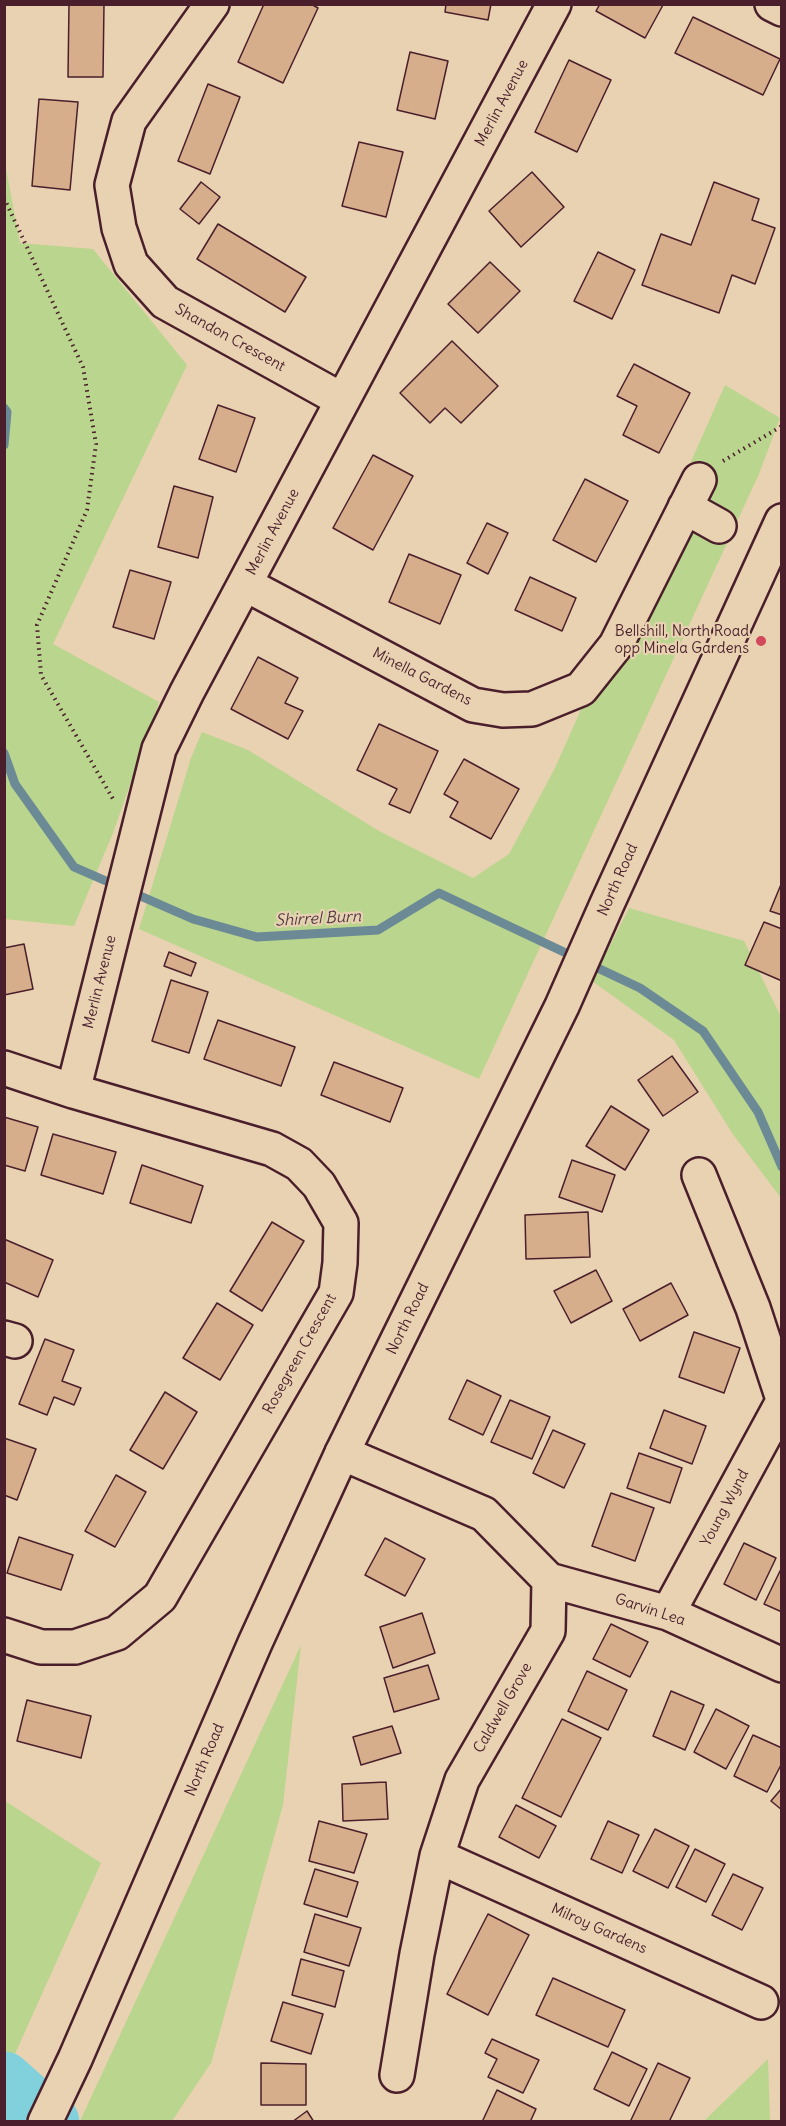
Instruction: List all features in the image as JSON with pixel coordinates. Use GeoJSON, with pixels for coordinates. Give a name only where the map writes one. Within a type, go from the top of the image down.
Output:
{"type":"FeatureCollection","features":[{"type":"Feature","properties":{"kind":"street","name":"Shandon Crescent"},"geometry":{"type":"LineString","coordinates":[[212,4],[129,121],[112,185],[119,228],[131,264],[165,302],[342,400]]}},
{"type":"Feature","properties":{"kind":"street","name":"Merlin Avenue"},"geometry":{"type":"LineString","coordinates":[[73,1090],[159,748],[554,4]]}},
{"type":"Feature","properties":{"kind":"street"},"geometry":{"type":"LineString","coordinates":[[772,4],[782,9]]}},
{"type":"Feature","properties":{"kind":"street"},"geometry":{"type":"LineString","coordinates":[[692,494],[719,526]]}},
{"type":"Feature","properties":{"kind":"street","name":"Minella Gardens"},"geometry":{"type":"LineString","coordinates":[[245,584],[473,705],[503,710],[532,710],[581,689],[616,645],[692,494]]}},
{"type":"Feature","properties":{"kind":"street","name":"North Road"},"geometry":{"type":"LineString","coordinates":[[45,2121],[75,2059],[255,1643],[342,1453],[562,1006],[782,520]]}},
{"type":"Feature","properties":{"kind":"street","name":"Rosegreen Crescent"},"geometry":{"type":"LineString","coordinates":[[4,1068],[272,1149],[299,1164],[320,1185],[341,1223],[340,1263],[336,1293],[160,1597],[117,1633],[75,1647],[41,1647],[4,1635]]}},
{"type":"Feature","properties":{"kind":"street"},"geometry":{"type":"LineString","coordinates":[[699,1175],[753,1308],[782,1396]]}},
{"type":"Feature","properties":{"kind":"street","name":"Young Wynd"},"geometry":{"type":"LineString","coordinates":[[669,1613],[782,1403]]}},
{"type":"Feature","properties":{"kind":"street"},"geometry":{"type":"LineString","coordinates":[[342,1453],[484,1514],[549,1580]]}},
{"type":"Feature","properties":{"kind":"street","name":"Garvin Lea"},"geometry":{"type":"LineString","coordinates":[[549,1580],[669,1613],[782,1665]]}},
{"type":"Feature","properties":{"kind":"street","name":"Caldwell Grove"},"geometry":{"type":"LineString","coordinates":[[397,2075],[417,1954],[437,1856],[462,1780],[548,1631],[549,1580]]}},
{"type":"Feature","properties":{"kind":"street","name":"Milroy Gardens"},"geometry":{"type":"LineString","coordinates":[[437,1856],[761,2002]]}},
{"type":"Feature","properties":{"kind":"path"},"geometry":{"type":"LineString","coordinates":[[4,198],[83,367],[96,444],[87,510],[37,625],[40,675],[133,851]]}},
{"type":"Feature","properties":{"kind":"path"},"geometry":{"type":"LineString","coordinates":[[692,494],[714,466],[782,426]]}},
{"type":"Feature","properties":{"kind":"green space"},"geometry":{"type":"Polygon","coordinates":[[[4,158],[20,243],[93,249],[187,365],[53,644],[159,702],[113,833],[74,926],[5,919],[4,158]]]}},
{"type":"Feature","properties":{"kind":"green space"},"geometry":{"type":"Polygon","coordinates":[[[725,385],[780,418],[759,474],[479,1079],[139,929],[191,758],[202,732],[248,750],[379,831],[473,878],[509,854],[555,768],[725,385]]]}},
{"type":"Feature","properties":{"kind":"green space"},"geometry":{"type":"Polygon","coordinates":[[[629,908],[744,941],[781,1017],[781,1198],[732,1133],[674,1040],[592,981],[629,908]]]}},
{"type":"Feature","properties":{"kind":"green space"},"geometry":{"type":"Polygon","coordinates":[[[301,1645],[283,1805],[211,2063],[172,2121],[80,2121],[301,1645]]]}},
{"type":"Feature","properties":{"kind":"green space"},"geometry":{"type":"Polygon","coordinates":[[[5,1801],[101,1863],[5,2076],[5,1801]]]}},
{"type":"Feature","properties":{"kind":"green space"},"geometry":{"type":"Polygon","coordinates":[[[768,2059],[770,2121],[704,2121],[706,2119],[768,2059]]]}},
{"type":"Feature","properties":{"kind":"building"},"geometry":{"type":"Polygon","coordinates":[[[69,4],[104,4],[103,77],[68,77],[69,4]]]}},
{"type":"Feature","properties":{"kind":"building"},"geometry":{"type":"Polygon","coordinates":[[[264,4],[311,4],[318,8],[283,83],[238,62],[264,4]]]}},
{"type":"Feature","properties":{"kind":"building"},"geometry":{"type":"Polygon","coordinates":[[[446,4],[491,4],[488,20],[445,12],[446,4]]]}},
{"type":"Feature","properties":{"kind":"building"},"geometry":{"type":"Polygon","coordinates":[[[600,4],[663,5],[645,38],[596,11],[600,4]]]}},
{"type":"Feature","properties":{"kind":"building"},"geometry":{"type":"Polygon","coordinates":[[[693,17],[780,59],[763,95],[675,53],[693,17]]]}},
{"type":"Feature","properties":{"kind":"building"},"geometry":{"type":"Polygon","coordinates":[[[410,52],[448,61],[435,119],[397,110],[410,52]]]}},
{"type":"Feature","properties":{"kind":"building"},"geometry":{"type":"Polygon","coordinates":[[[569,60],[611,80],[577,152],[535,132],[569,60]]]}},
{"type":"Feature","properties":{"kind":"building"},"geometry":{"type":"Polygon","coordinates":[[[208,84],[240,97],[210,174],[178,161],[208,84]]]}},
{"type":"Feature","properties":{"kind":"building"},"geometry":{"type":"Polygon","coordinates":[[[39,99],[78,102],[70,190],[32,186],[39,99]]]}},
{"type":"Feature","properties":{"kind":"building"},"geometry":{"type":"Polygon","coordinates":[[[359,142],[403,152],[386,217],[342,206],[359,142]]]}},
{"type":"Feature","properties":{"kind":"building"},"geometry":{"type":"Polygon","coordinates":[[[532,172],[564,207],[521,247],[489,211],[532,172]]]}},
{"type":"Feature","properties":{"kind":"building"},"geometry":{"type":"Polygon","coordinates":[[[201,182],[220,197],[199,224],[180,209],[201,182]]]}},
{"type":"Feature","properties":{"kind":"building"},"geometry":{"type":"Polygon","coordinates":[[[714,182],[759,199],[752,220],[775,228],[755,284],[732,275],[719,313],[642,285],[661,234],[691,245],[714,182]]]}},
{"type":"Feature","properties":{"kind":"building"},"geometry":{"type":"Polygon","coordinates":[[[218,224],[306,277],[285,312],[197,259],[218,224]]]}},
{"type":"Feature","properties":{"kind":"building"},"geometry":{"type":"Polygon","coordinates":[[[598,252],[635,270],[612,319],[574,301],[598,252]]]}},
{"type":"Feature","properties":{"kind":"building"},"geometry":{"type":"Polygon","coordinates":[[[490,262],[520,291],[478,333],[448,304],[490,262]]]}},
{"type":"Feature","properties":{"kind":"building"},"geometry":{"type":"Polygon","coordinates":[[[452,341],[498,386],[461,423],[445,408],[430,423],[400,393],[452,341]]]}},
{"type":"Feature","properties":{"kind":"building"},"geometry":{"type":"Polygon","coordinates":[[[634,364],[690,393],[659,453],[623,435],[637,406],[617,396],[634,364]]]}},
{"type":"Feature","properties":{"kind":"building"},"geometry":{"type":"Polygon","coordinates":[[[218,405],[255,418],[236,472],[199,459],[218,405]]]}},
{"type":"Feature","properties":{"kind":"building"},"geometry":{"type":"Polygon","coordinates":[[[373,455],[413,476],[373,550],[333,528],[373,455]]]}},
{"type":"Feature","properties":{"kind":"building"},"geometry":{"type":"Polygon","coordinates":[[[585,479],[628,501],[596,562],[553,540],[585,479]]]}},
{"type":"Feature","properties":{"kind":"building"},"geometry":{"type":"Polygon","coordinates":[[[174,486],[213,497],[198,558],[158,547],[174,486]]]}},
{"type":"Feature","properties":{"kind":"building"},"geometry":{"type":"Polygon","coordinates":[[[487,523],[508,533],[488,574],[467,563],[487,523]]]}},
{"type":"Feature","properties":{"kind":"building"},"geometry":{"type":"Polygon","coordinates":[[[409,554],[461,575],[440,624],[389,602],[409,554]]]}},
{"type":"Feature","properties":{"kind":"building"},"geometry":{"type":"Polygon","coordinates":[[[130,570],[171,582],[154,639],[113,627],[130,570]]]}},
{"type":"Feature","properties":{"kind":"building"},"geometry":{"type":"Polygon","coordinates":[[[530,577],[576,598],[562,631],[515,610],[530,577]]]}},
{"type":"Feature","properties":{"kind":"building"},"geometry":{"type":"Polygon","coordinates":[[[258,657],[298,678],[285,703],[303,711],[288,739],[231,709],[258,657]]]}},
{"type":"Feature","properties":{"kind":"building"},"geometry":{"type":"Polygon","coordinates":[[[379,724],[438,751],[410,813],[389,804],[397,789],[357,770],[379,724]]]}},
{"type":"Feature","properties":{"kind":"building"},"geometry":{"type":"Polygon","coordinates":[[[464,759],[519,789],[491,839],[450,817],[458,802],[444,794],[464,759]]]}},
{"type":"Feature","properties":{"kind":"building"},"geometry":{"type":"Polygon","coordinates":[[[782,882],[782,915],[770,911],[782,882]]]}},
{"type":"Feature","properties":{"kind":"building"},"geometry":{"type":"Polygon","coordinates":[[[764,922],[782,929],[782,981],[745,965],[764,922]]]}},
{"type":"Feature","properties":{"kind":"building"},"geometry":{"type":"Polygon","coordinates":[[[24,944],[33,989],[4,995],[4,948],[24,944]]]}},
{"type":"Feature","properties":{"kind":"building"},"geometry":{"type":"Polygon","coordinates":[[[169,952],[196,963],[191,976],[164,966],[169,952]]]}},
{"type":"Feature","properties":{"kind":"building"},"geometry":{"type":"Polygon","coordinates":[[[171,980],[208,992],[189,1053],[152,1041],[171,980]]]}},
{"type":"Feature","properties":{"kind":"building"},"geometry":{"type":"Polygon","coordinates":[[[218,1020],[295,1047],[281,1086],[204,1059],[218,1020]]]}},
{"type":"Feature","properties":{"kind":"building"},"geometry":{"type":"Polygon","coordinates":[[[672,1056],[698,1092],[663,1116],[638,1080],[672,1056]]]}},
{"type":"Feature","properties":{"kind":"building"},"geometry":{"type":"Polygon","coordinates":[[[334,1062],[403,1088],[390,1122],[321,1095],[334,1062]]]}},
{"type":"Feature","properties":{"kind":"building"},"geometry":{"type":"Polygon","coordinates":[[[611,1106],[649,1130],[625,1170],[586,1146],[611,1106]]]}},
{"type":"Feature","properties":{"kind":"building"},"geometry":{"type":"Polygon","coordinates":[[[4,1117],[38,1127],[25,1171],[4,1165],[4,1117]]]}},
{"type":"Feature","properties":{"kind":"building"},"geometry":{"type":"Polygon","coordinates":[[[53,1134],[116,1152],[103,1194],[41,1175],[53,1134]]]}},
{"type":"Feature","properties":{"kind":"building"},"geometry":{"type":"Polygon","coordinates":[[[572,1160],[615,1175],[602,1212],[559,1197],[572,1160]]]}},
{"type":"Feature","properties":{"kind":"building"},"geometry":{"type":"Polygon","coordinates":[[[142,1165],[203,1186],[191,1223],[130,1203],[142,1165]]]}},
{"type":"Feature","properties":{"kind":"building"},"geometry":{"type":"Polygon","coordinates":[[[588,1212],[590,1257],[526,1259],[525,1215],[588,1212]]]}},
{"type":"Feature","properties":{"kind":"building"},"geometry":{"type":"Polygon","coordinates":[[[272,1222],[304,1241],[262,1311],[230,1291],[272,1222]]]}},
{"type":"Feature","properties":{"kind":"building"},"geometry":{"type":"Polygon","coordinates":[[[4,1239],[53,1260],[38,1297],[4,1282],[4,1239]]]}},
{"type":"Feature","properties":{"kind":"building"},"geometry":{"type":"Polygon","coordinates":[[[596,1270],[612,1301],[571,1323],[554,1291],[596,1270]]]}},
{"type":"Feature","properties":{"kind":"building"},"geometry":{"type":"Polygon","coordinates":[[[671,1283],[688,1315],[640,1341],[623,1309],[671,1283]]]}},
{"type":"Feature","properties":{"kind":"building"},"geometry":{"type":"Polygon","coordinates":[[[217,1303],[253,1325],[220,1380],[183,1358],[217,1303]]]}},
{"type":"Feature","properties":{"kind":"building"},"geometry":{"type":"Polygon","coordinates":[[[694,1332],[740,1348],[724,1393],[679,1377],[694,1332]]]}},
{"type":"Feature","properties":{"kind":"building"},"geometry":{"type":"Polygon","coordinates":[[[45,1339],[74,1350],[62,1381],[81,1388],[74,1405],[54,1397],[47,1415],[19,1404],[45,1339]]]}},
{"type":"Feature","properties":{"kind":"building"},"geometry":{"type":"Polygon","coordinates":[[[467,1380],[501,1396],[483,1435],[449,1419],[467,1380]]]}},
{"type":"Feature","properties":{"kind":"building"},"geometry":{"type":"Polygon","coordinates":[[[165,1392],[197,1412],[163,1469],[130,1450],[165,1392]]]}},
{"type":"Feature","properties":{"kind":"building"},"geometry":{"type":"Polygon","coordinates":[[[510,1400],[550,1417],[532,1459],[491,1442],[510,1400]]]}},
{"type":"Feature","properties":{"kind":"building"},"geometry":{"type":"Polygon","coordinates":[[[664,1410],[706,1426],[692,1464],[650,1448],[664,1410]]]}},
{"type":"Feature","properties":{"kind":"building"},"geometry":{"type":"Polygon","coordinates":[[[553,1430],[585,1444],[564,1488],[533,1473],[553,1430]]]}},
{"type":"Feature","properties":{"kind":"building"},"geometry":{"type":"Polygon","coordinates":[[[4,1438],[36,1449],[17,1500],[4,1495],[4,1438]]]}},
{"type":"Feature","properties":{"kind":"building"},"geometry":{"type":"Polygon","coordinates":[[[639,1453],[682,1468],[670,1503],[627,1488],[639,1453]]]}},
{"type":"Feature","properties":{"kind":"building"},"geometry":{"type":"Polygon","coordinates":[[[116,1475],[146,1492],[115,1547],[85,1531],[116,1475]]]}},
{"type":"Feature","properties":{"kind":"building"},"geometry":{"type":"Polygon","coordinates":[[[611,1493],[654,1508],[635,1561],[592,1546],[611,1493]]]}},
{"type":"Feature","properties":{"kind":"building"},"geometry":{"type":"Polygon","coordinates":[[[19,1537],[73,1555],[61,1590],[7,1573],[19,1537]]]}},
{"type":"Feature","properties":{"kind":"building"},"geometry":{"type":"Polygon","coordinates":[[[385,1538],[425,1559],[405,1596],[365,1575],[385,1538]]]}},
{"type":"Feature","properties":{"kind":"building"},"geometry":{"type":"Polygon","coordinates":[[[744,1543],[776,1558],[756,1600],[724,1584],[744,1543]]]}},
{"type":"Feature","properties":{"kind":"building"},"geometry":{"type":"Polygon","coordinates":[[[782,1569],[782,1612],[764,1604],[782,1569]]]}},
{"type":"Feature","properties":{"kind":"building"},"geometry":{"type":"Polygon","coordinates":[[[422,1613],[435,1653],[393,1668],[380,1627],[422,1613]]]}},
{"type":"Feature","properties":{"kind":"building"},"geometry":{"type":"Polygon","coordinates":[[[611,1624],[648,1642],[630,1677],[593,1659],[611,1624]]]}},
{"type":"Feature","properties":{"kind":"building"},"geometry":{"type":"Polygon","coordinates":[[[428,1665],[439,1699],[394,1712],[384,1678],[428,1665]]]}},
{"type":"Feature","properties":{"kind":"building"},"geometry":{"type":"Polygon","coordinates":[[[587,1671],[627,1690],[608,1730],[568,1711],[587,1671]]]}},
{"type":"Feature","properties":{"kind":"building"},"geometry":{"type":"Polygon","coordinates":[[[671,1691],[704,1705],[685,1750],[653,1736],[671,1691]]]}},
{"type":"Feature","properties":{"kind":"building"},"geometry":{"type":"Polygon","coordinates":[[[27,1700],[91,1716],[81,1758],[17,1741],[27,1700]]]}},
{"type":"Feature","properties":{"kind":"building"},"geometry":{"type":"Polygon","coordinates":[[[716,1709],[749,1726],[726,1769],[694,1752],[716,1709]]]}},
{"type":"Feature","properties":{"kind":"building"},"geometry":{"type":"Polygon","coordinates":[[[562,1719],[601,1738],[561,1817],[522,1798],[562,1719]]]}},
{"type":"Feature","properties":{"kind":"building"},"geometry":{"type":"Polygon","coordinates":[[[392,1726],[401,1753],[361,1765],[353,1737],[392,1726]]]}},
{"type":"Feature","properties":{"kind":"building"},"geometry":{"type":"Polygon","coordinates":[[[753,1735],[782,1748],[782,1763],[767,1792],[734,1776],[753,1735]]]}},
{"type":"Feature","properties":{"kind":"building"},"geometry":{"type":"Polygon","coordinates":[[[386,1782],[388,1819],[343,1821],[342,1784],[386,1782]]]}},
{"type":"Feature","properties":{"kind":"building"},"geometry":{"type":"Polygon","coordinates":[[[782,1788],[782,1810],[771,1801],[782,1788]]]}},
{"type":"Feature","properties":{"kind":"building"},"geometry":{"type":"Polygon","coordinates":[[[516,1805],[556,1826],[539,1858],[499,1837],[516,1805]]]}},
{"type":"Feature","properties":{"kind":"building"},"geometry":{"type":"Polygon","coordinates":[[[319,1821],[367,1834],[354,1873],[309,1861],[319,1821]]]}},
{"type":"Feature","properties":{"kind":"building"},"geometry":{"type":"Polygon","coordinates":[[[608,1821],[639,1835],[622,1873],[591,1859],[608,1821]]]}},
{"type":"Feature","properties":{"kind":"building"},"geometry":{"type":"Polygon","coordinates":[[[655,1829],[689,1846],[668,1888],[633,1871],[655,1829]]]}},
{"type":"Feature","properties":{"kind":"building"},"geometry":{"type":"Polygon","coordinates":[[[695,1849],[725,1864],[706,1902],[676,1887],[695,1849]]]}},
{"type":"Feature","properties":{"kind":"building"},"geometry":{"type":"Polygon","coordinates":[[[315,1869],[358,1882],[347,1917],[304,1904],[315,1869]]]}},
{"type":"Feature","properties":{"kind":"building"},"geometry":{"type":"Polygon","coordinates":[[[733,1874],[763,1888],[742,1930],[712,1915],[733,1874]]]}},
{"type":"Feature","properties":{"kind":"building"},"geometry":{"type":"Polygon","coordinates":[[[315,1914],[361,1928],[349,1966],[304,1952],[315,1914]]]}},
{"type":"Feature","properties":{"kind":"building"},"geometry":{"type":"Polygon","coordinates":[[[488,1914],[529,1935],[488,2015],[447,1994],[488,1914]]]}},
{"type":"Feature","properties":{"kind":"building"},"geometry":{"type":"Polygon","coordinates":[[[301,1959],[344,1971],[335,2007],[292,1995],[301,1959]]]}},
{"type":"Feature","properties":{"kind":"building"},"geometry":{"type":"Polygon","coordinates":[[[553,1978],[625,2010],[608,2047],[536,2015],[553,1978]]]}},
{"type":"Feature","properties":{"kind":"building"},"geometry":{"type":"Polygon","coordinates":[[[283,2002],[323,2014],[311,2054],[271,2041],[283,2002]]]}},
{"type":"Feature","properties":{"kind":"building"},"geometry":{"type":"Polygon","coordinates":[[[492,2039],[539,2060],[523,2093],[488,2077],[497,2059],[485,2053],[492,2039]]]}},
{"type":"Feature","properties":{"kind":"building"},"geometry":{"type":"Polygon","coordinates":[[[612,2052],[647,2069],[629,2106],[594,2089],[612,2052]]]}},
{"type":"Feature","properties":{"kind":"building"},"geometry":{"type":"Polygon","coordinates":[[[261,2063],[306,2064],[306,2105],[261,2105],[261,2063]]]}},
{"type":"Feature","properties":{"kind":"building"},"geometry":{"type":"Polygon","coordinates":[[[658,2063],[690,2078],[669,2122],[630,2122],[658,2063]]]}},
{"type":"Feature","properties":{"kind":"building"},"geometry":{"type":"Polygon","coordinates":[[[497,2090],[536,2109],[530,2122],[482,2122],[497,2090]]]}},
{"type":"Feature","properties":{"kind":"building"},"geometry":{"type":"Polygon","coordinates":[[[307,2111],[314,2122],[292,2122],[307,2111]]]}},
{"type":"Feature","properties":{"kind":"waterway","name":"Shirrel Burn"},"geometry":{"type":"LineString","coordinates":[[4,408],[7,412],[4,445]]}},
{"type":"Feature","properties":{"kind":"waterway","name":"Shirrel Burn"},"geometry":{"type":"LineString","coordinates":[[4,753],[15,784],[74,867],[193,919],[257,937],[378,930],[439,893],[640,988],[703,1031],[758,1112],[782,1167]]}},
{"type":"Feature","properties":{"kind":"waterway"},"geometry":{"type":"LineString","coordinates":[[4,2080],[51,2122]]}},
{"type":"Feature","properties":{"kind":"place","name":"Bellshill, North Road opp Minela Gardens"},"geometry":{"type":"Point","coordinates":[761,641]}}]}
